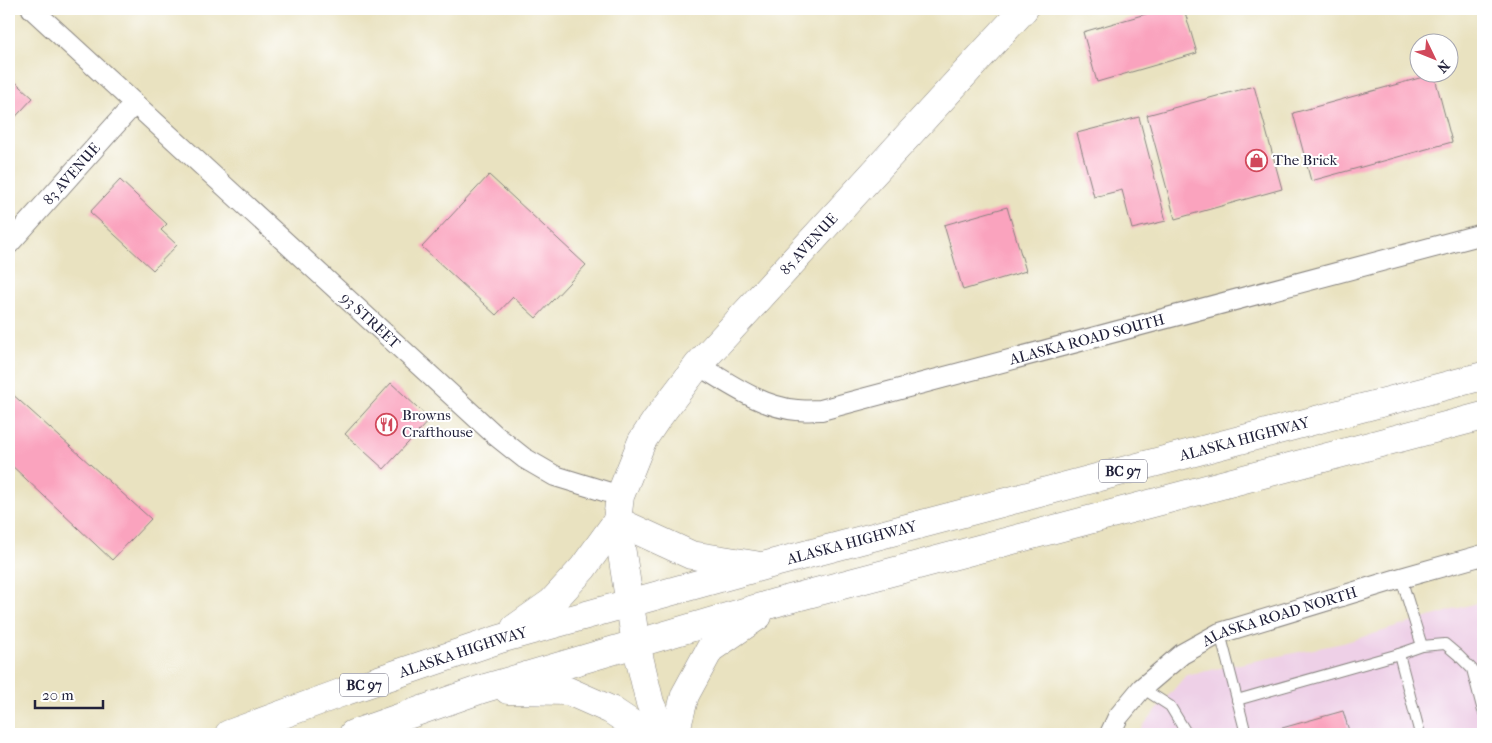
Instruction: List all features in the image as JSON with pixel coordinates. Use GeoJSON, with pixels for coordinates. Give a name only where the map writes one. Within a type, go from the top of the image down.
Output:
{"type":"FeatureCollection","features":[{"type":"Feature","properties":{"kind":"main road","name":"85 AVENUE"},"geometry":{"type":"LineString","coordinates":[[500,639],[552,602],[583,568],[619,509],[642,441],[698,364],[1024,9]]}},
{"type":"Feature","properties":{"kind":"main road","name":"ALASKA HIGHWAY"},"geometry":{"type":"LineString","coordinates":[[229,734],[346,690],[500,639],[763,566],[1483,376]]}},
{"type":"Feature","properties":{"kind":"main road","name":"BC 97"},"geometry":{"type":"LineString","coordinates":[[354,734],[482,689],[778,602],[1483,416]]}},
{"type":"Feature","properties":{"kind":"main road"},"geometry":{"type":"LineString","coordinates":[[619,509],[691,555],[763,566]]}},
{"type":"Feature","properties":{"kind":"main road"},"geometry":{"type":"LineString","coordinates":[[619,509],[636,644],[650,703],[664,734]]}},
{"type":"Feature","properties":{"kind":"main road"},"geometry":{"type":"LineString","coordinates":[[675,734],[685,694],[710,649],[778,602]]}},
{"type":"Feature","properties":{"kind":"main road"},"geometry":{"type":"LineString","coordinates":[[482,689],[568,691],[611,710],[647,734]]}},
{"type":"Feature","properties":{"kind":"street","name":"93 STREET"},"geometry":{"type":"LineString","coordinates":[[32,9],[495,435],[524,458],[619,509]]}},
{"type":"Feature","properties":{"kind":"street","name":"83 AVENUE"},"geometry":{"type":"LineString","coordinates":[[9,244],[134,104]]}},
{"type":"Feature","properties":{"kind":"street","name":"ALASKA ROAD SOUTH"},"geometry":{"type":"LineString","coordinates":[[698,364],[742,392],[776,405],[796,410],[821,410],[1483,234]]}},
{"type":"Feature","properties":{"kind":"street","name":"ALASKA ROAD NORTH"},"geometry":{"type":"LineString","coordinates":[[1110,734],[1118,718],[1142,688],[1182,654],[1220,633],[1400,578],[1483,555]]}},
{"type":"Feature","properties":{"kind":"lane"},"geometry":{"type":"LineString","coordinates":[[1400,578],[1422,646]]}},
{"type":"Feature","properties":{"kind":"lane"},"geometry":{"type":"LineString","coordinates":[[1220,633],[1246,734]]}},
{"type":"Feature","properties":{"kind":"lane"},"geometry":{"type":"LineString","coordinates":[[1237,700],[1422,646],[1445,644],[1472,669],[1483,676]]}},
{"type":"Feature","properties":{"kind":"lane"},"geometry":{"type":"LineString","coordinates":[[1398,654],[1420,734]]}},
{"type":"Feature","properties":{"kind":"lane"},"geometry":{"type":"LineString","coordinates":[[1472,669],[1483,711]]}},
{"type":"Feature","properties":{"kind":"lane"},"geometry":{"type":"LineString","coordinates":[[1142,688],[1170,706],[1187,734]]}},
{"type":"Feature","properties":{"kind":"shaded area"},"geometry":{"type":"Polygon","coordinates":[[[1483,601],[1483,734],[1139,734],[1142,727],[1186,675],[1343,643],[1483,601]]]}},
{"type":"Feature","properties":{"kind":"building"},"geometry":{"type":"Polygon","coordinates":[[[1163,9],[1184,9],[1197,53],[1097,82],[1083,32],[1163,9]]]}},
{"type":"Feature","properties":{"kind":"building"},"geometry":{"type":"Polygon","coordinates":[[[9,76],[33,98],[9,124],[9,76]]]}},
{"type":"Feature","properties":{"kind":"building"},"geometry":{"type":"Polygon","coordinates":[[[1410,81],[1436,82],[1452,142],[1311,181],[1293,113],[1410,81]]]}},
{"type":"Feature","properties":{"kind":"building"},"geometry":{"type":"Polygon","coordinates":[[[1254,86],[1282,189],[1175,219],[1147,115],[1254,86]]]}},
{"type":"Feature","properties":{"kind":"building"},"geometry":{"type":"Polygon","coordinates":[[[1139,117],[1166,221],[1132,229],[1122,190],[1094,197],[1077,133],[1139,117]]]}},
{"type":"Feature","properties":{"kind":"building"},"geometry":{"type":"Polygon","coordinates":[[[489,175],[586,265],[536,318],[513,297],[496,315],[422,247],[489,175]]]}},
{"type":"Feature","properties":{"kind":"building"},"geometry":{"type":"Polygon","coordinates":[[[120,180],[167,224],[161,230],[177,245],[153,270],[90,212],[120,180]]]}},
{"type":"Feature","properties":{"kind":"building"},"geometry":{"type":"Polygon","coordinates":[[[1007,207],[1026,271],[963,290],[944,225],[1007,207]]]}},
{"type":"Feature","properties":{"kind":"building"},"geometry":{"type":"Polygon","coordinates":[[[391,383],[430,419],[384,469],[345,434],[391,383]]]}},
{"type":"Feature","properties":{"kind":"building"},"geometry":{"type":"Polygon","coordinates":[[[10,392],[151,519],[112,560],[9,463],[10,392]]]}},
{"type":"Feature","properties":{"kind":"building"},"geometry":{"type":"Polygon","coordinates":[[[1343,711],[1350,734],[1276,734],[1275,730],[1343,711]]]}},
{"type":"Feature","properties":{"kind":"place","name":"The Brick"},"geometry":{"type":"Point","coordinates":[1257,160]}},
{"type":"Feature","properties":{"kind":"place","name":"Browns Crafthouse"},"geometry":{"type":"Point","coordinates":[386,424]}}]}
